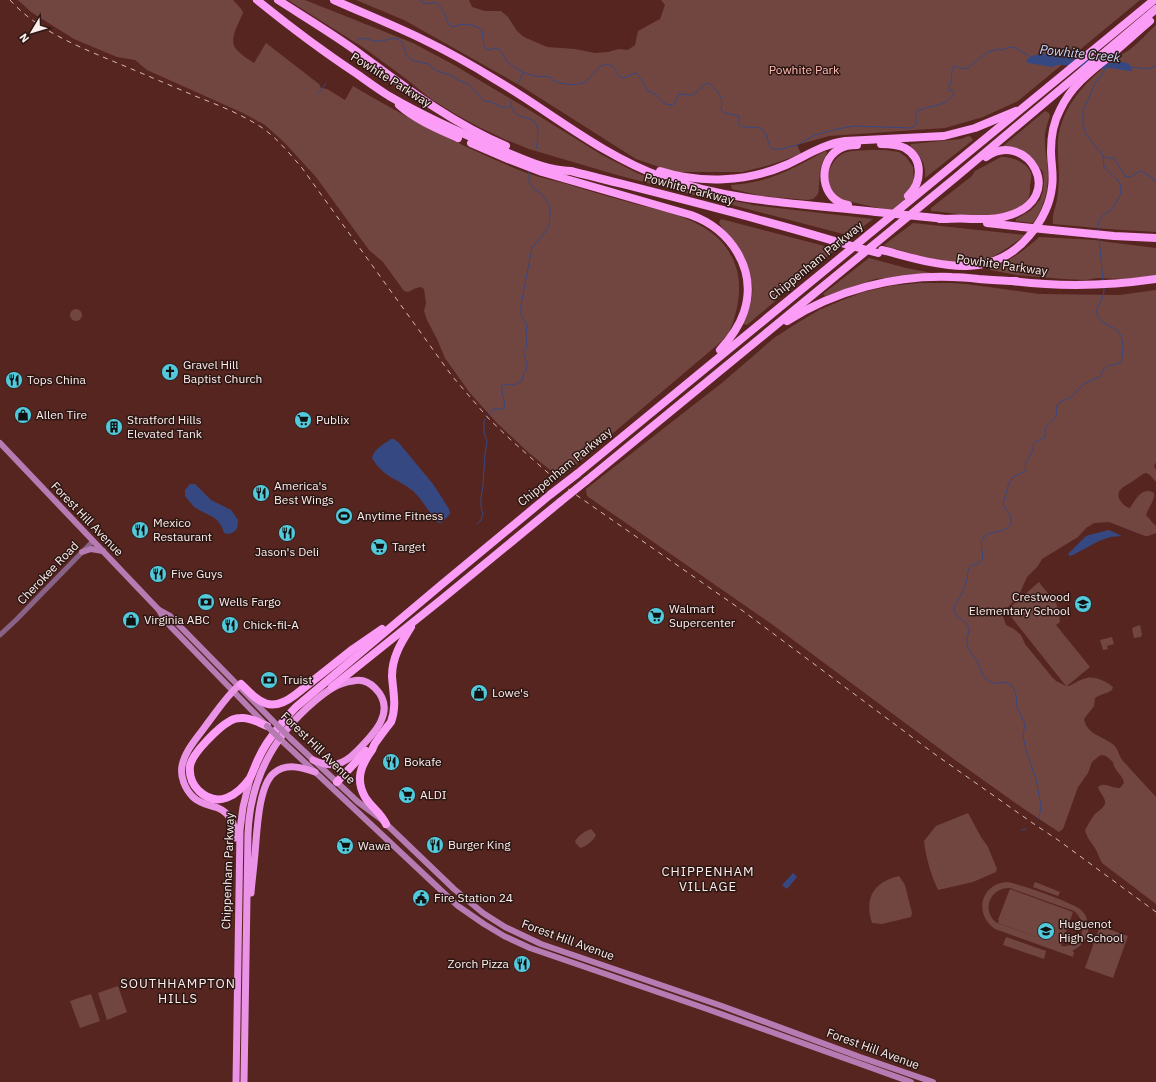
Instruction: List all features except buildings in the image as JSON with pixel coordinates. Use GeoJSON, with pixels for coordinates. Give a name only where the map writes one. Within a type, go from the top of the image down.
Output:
{"type":"FeatureCollection","features":[{"type":"Feature","properties":{"kind":"highway","name":"Powhite Parkway"},"geometry":{"type":"LineString","coordinates":[[257,0],[306,39],[388,95],[433,120],[463,134],[545,166],[671,196],[809,234],[962,273],[1046,284],[1117,284],[1156,279]]}},
{"type":"Feature","properties":{"kind":"highway"},"geometry":{"type":"LineString","coordinates":[[278,0],[340,40],[422,99],[460,123],[492,140],[570,171]]}},
{"type":"Feature","properties":{"kind":"highway","name":"Powhite Parkway"},"geometry":{"type":"LineString","coordinates":[[334,0],[442,49],[502,83],[568,127],[627,162],[695,188],[746,198],[875,212],[1085,234],[1156,238]]}},
{"type":"Feature","properties":{"kind":"highway","name":"Chippenham Parkway"},"geometry":{"type":"LineString","coordinates":[[236,1082],[240,822],[244,799],[250,777],[256,763],[267,743],[290,713],[441,584],[1154,0]]}},
{"type":"Feature","properties":{"kind":"highway","name":"Chippenham Parkway"},"geometry":{"type":"LineString","coordinates":[[244,1082],[248,834],[250,811],[255,789],[266,761],[287,729],[302,712],[332,687],[956,178],[1156,9]]}},
{"type":"Feature","properties":{"kind":"highway"},"geometry":{"type":"LineString","coordinates":[[880,251],[942,264],[969,267],[984,265],[995,261],[1004,257],[1019,246],[1033,232],[1041,219],[1049,199],[1053,179],[1051,142],[1052,132],[1057,116],[1070,92],[1090,72],[1156,16]]}},
{"type":"Feature","properties":{"kind":"highway"},"geometry":{"type":"LineString","coordinates":[[388,95],[408,113],[418,119],[508,159],[550,175],[691,215],[710,224],[725,235],[739,254],[745,271],[747,290],[744,312],[727,342],[674,393]]}},
{"type":"Feature","properties":{"kind":"highway"},"geometry":{"type":"LineString","coordinates":[[568,127],[590,136],[632,160],[657,170],[691,178],[721,179],[744,177],[768,171],[785,165],[818,148],[845,140],[944,136],[975,128],[1021,109]]}},
{"type":"Feature","properties":{"kind":"highway"},"geometry":{"type":"LineString","coordinates":[[864,237],[881,218],[914,190],[920,173],[918,165],[912,153],[898,145],[853,145],[840,148],[831,156],[825,168],[824,182],[829,193],[834,200],[841,204],[875,212]]}},
{"type":"Feature","properties":{"kind":"highway"},"geometry":{"type":"LineString","coordinates":[[940,219],[988,219],[1009,216],[1031,203],[1036,196],[1039,184],[1038,174],[1032,163],[1022,155],[1008,150],[991,153],[970,170],[956,178]]}},
{"type":"Feature","properties":{"kind":"highway"},"geometry":{"type":"LineString","coordinates":[[682,402],[732,365],[787,321],[814,306],[845,293],[899,280],[952,276],[1016,281]]}},
{"type":"Feature","properties":{"kind":"highway"},"geometry":{"type":"LineString","coordinates":[[386,824],[383,816],[365,796],[361,785],[360,775],[362,766],[375,743],[393,718],[395,704],[392,676],[395,658],[400,644],[416,620]]}},
{"type":"Feature","properties":{"kind":"highway"},"geometry":{"type":"LineString","coordinates":[[239,890],[236,833],[233,822],[229,816],[221,810],[203,804],[193,797],[185,785],[182,773],[183,762],[187,753],[237,687],[263,703],[273,704],[284,702],[353,649],[382,629],[394,625]]}},
{"type":"Feature","properties":{"kind":"highway"},"geometry":{"type":"LineString","coordinates":[[313,760],[329,765],[337,764],[346,760],[357,751],[375,731],[382,722],[384,716],[384,706],[381,697],[375,688],[368,683],[354,680],[332,687]]}},
{"type":"Feature","properties":{"kind":"highway"},"geometry":{"type":"LineString","coordinates":[[250,777],[237,792],[231,796],[222,799],[212,798],[202,793],[193,782],[190,770],[191,761],[198,750],[229,721],[238,718],[246,718],[269,723]]}},
{"type":"Feature","properties":{"kind":"highway"},"geometry":{"type":"LineString","coordinates":[[334,784],[375,743]]}},
{"type":"Feature","properties":{"kind":"highway"},"geometry":{"type":"LineString","coordinates":[[245,987],[251,887],[259,815],[264,789],[273,774],[283,768],[297,767],[315,772]]}},
{"type":"Feature","properties":{"kind":"main road","name":"Forest Hill Avenue"},"geometry":{"type":"LineString","coordinates":[[0,443],[159,610],[164,619],[237,687],[269,723],[286,745],[315,772],[334,784],[386,824],[466,900],[495,921],[528,939],[722,1006],[933,1082]]}},
{"type":"Feature","properties":{"kind":"main road"},"geometry":{"type":"LineString","coordinates":[[82,552],[91,549],[103,550]]}},
{"type":"Feature","properties":{"kind":"main road","name":"Forest Hill Avenue"},"geometry":{"type":"LineString","coordinates":[[159,610],[170,616],[220,666],[226,669],[237,687]]}},
{"type":"Feature","properties":{"kind":"main road","name":"Forest Hill Avenue"},"geometry":{"type":"LineString","coordinates":[[269,723],[291,739],[313,760],[334,784],[458,906],[504,936],[552,956],[656,991],[911,1082]]}},
{"type":"Feature","properties":{"kind":"street","name":"Cherokee Road"},"geometry":{"type":"LineString","coordinates":[[0,635],[94,541]]}},
{"type":"Feature","properties":{"kind":"green space"},"geometry":{"type":"Polygon","coordinates":[[[18,0],[233,0],[243,13],[235,31],[233,41],[234,45],[240,53],[254,63],[266,43],[319,84],[321,88],[327,89],[345,100],[353,86],[432,130],[473,150],[520,170],[538,177],[668,212],[704,227],[712,233],[729,251],[736,266],[739,282],[738,301],[730,330],[722,341],[560,478],[528,452],[497,423],[470,393],[445,358],[427,320],[424,311],[426,303],[424,289],[421,287],[408,292],[404,291],[383,262],[369,250],[316,177],[284,142],[265,125],[243,113],[147,70],[135,60],[117,57],[74,39],[31,12],[18,0]]]}},
{"type":"Feature","properties":{"kind":"green space"},"geometry":{"type":"Polygon","coordinates":[[[288,0],[305,0],[413,43],[454,65],[602,155],[637,173],[683,190],[752,205],[873,219],[851,236],[617,175],[529,149],[479,127],[431,99],[364,48],[288,0]]]}},
{"type":"Feature","properties":{"kind":"green space","name":"Powhite Park"},"geometry":{"type":"Polygon","coordinates":[[[356,0],[469,0],[472,7],[485,11],[501,11],[508,17],[517,31],[524,37],[547,47],[575,49],[595,53],[619,49],[628,50],[635,45],[638,31],[660,19],[665,5],[661,0],[1140,0],[1018,101],[983,117],[945,128],[829,136],[797,145],[801,154],[770,165],[742,172],[674,172],[636,159],[521,86],[404,20],[356,0]]]}},
{"type":"Feature","properties":{"kind":"green space"},"geometry":{"type":"Polygon","coordinates":[[[1156,25],[1156,232],[1053,224],[1053,215],[1057,200],[1059,182],[1058,140],[1065,115],[1078,93],[1096,74],[1133,47],[1156,25]]]}},
{"type":"Feature","properties":{"kind":"green space"},"geometry":{"type":"Polygon","coordinates":[[[1045,111],[1049,113],[1050,116],[1045,136],[1048,169],[1046,194],[1041,209],[1033,223],[1016,221],[1016,219],[1030,211],[1040,200],[1043,191],[1043,172],[1030,156],[1002,147],[1045,111]]]}},
{"type":"Feature","properties":{"kind":"green space"},"geometry":{"type":"Polygon","coordinates":[[[968,136],[973,140],[925,178],[924,164],[910,146],[911,144],[961,139],[968,136]]]}},
{"type":"Feature","properties":{"kind":"green space"},"geometry":{"type":"Polygon","coordinates":[[[885,150],[899,152],[906,157],[913,167],[914,181],[912,188],[896,212],[843,200],[836,195],[830,187],[828,179],[828,174],[835,160],[843,154],[851,151],[885,150]]]}},
{"type":"Feature","properties":{"kind":"green space"},"geometry":{"type":"Polygon","coordinates":[[[825,151],[827,152],[822,162],[820,171],[818,194],[813,199],[807,200],[762,196],[732,189],[731,185],[744,184],[772,177],[825,151]]]}},
{"type":"Feature","properties":{"kind":"green space"},"geometry":{"type":"Polygon","coordinates":[[[1001,157],[1017,160],[1025,165],[1031,173],[1030,194],[1028,199],[1023,204],[1006,213],[982,217],[931,211],[931,208],[972,176],[975,171],[1001,157]]]}},
{"type":"Feature","properties":{"kind":"green space"},"geometry":{"type":"Polygon","coordinates":[[[721,219],[836,249],[747,325],[743,322],[751,304],[752,287],[750,272],[740,251],[719,223],[721,219]]]}},
{"type":"Feature","properties":{"kind":"green space"},"geometry":{"type":"Polygon","coordinates":[[[913,223],[1025,235],[992,257],[980,261],[969,262],[934,259],[884,245],[913,223]]]}},
{"type":"Feature","properties":{"kind":"green space"},"geometry":{"type":"Polygon","coordinates":[[[1039,237],[1095,240],[1156,248],[1156,276],[1123,279],[1097,278],[1086,280],[1017,275],[990,270],[990,268],[1016,255],[1039,237]]]}},
{"type":"Feature","properties":{"kind":"green space"},"geometry":{"type":"Polygon","coordinates":[[[869,258],[932,273],[875,279],[825,296],[823,294],[869,258]]]}},
{"type":"Feature","properties":{"kind":"green space"},"geometry":{"type":"Polygon","coordinates":[[[919,283],[966,284],[1039,294],[1119,295],[1156,290],[1156,462],[1154,466],[1156,470],[1156,482],[1150,475],[1146,473],[1143,474],[1124,487],[1120,491],[1119,497],[1122,503],[1130,508],[1137,497],[1143,492],[1150,491],[1154,493],[1146,515],[1156,526],[1156,533],[1145,536],[1109,522],[1094,523],[1086,528],[1078,537],[1042,559],[1038,566],[1027,577],[1019,595],[1002,614],[1006,625],[1021,635],[1025,644],[1052,677],[1056,681],[1066,686],[1008,613],[1008,609],[1039,582],[1052,597],[1057,606],[1060,622],[1056,625],[1090,667],[1067,686],[1082,679],[1094,678],[1108,683],[1113,687],[1112,690],[1095,698],[1094,706],[1084,719],[1088,729],[1114,745],[1123,761],[1156,797],[1156,904],[1102,863],[1086,833],[1085,830],[1092,818],[1105,803],[1098,787],[1101,785],[1106,785],[1120,788],[1124,783],[1113,762],[1106,756],[1099,756],[1092,762],[1088,773],[1078,787],[1063,829],[1059,832],[955,760],[773,625],[587,496],[586,489],[723,382],[774,338],[794,325],[819,310],[864,292],[890,286],[919,283]]]}},
{"type":"Feature","properties":{"kind":"green space"},"geometry":{"type":"Polygon","coordinates":[[[74,309],[78,309],[82,315],[78,321],[74,321],[70,317],[70,313],[74,309]]]}},
{"type":"Feature","properties":{"kind":"green space"},"geometry":{"type":"Polygon","coordinates":[[[1140,625],[1142,634],[1141,637],[1134,638],[1132,629],[1140,625]]]}},
{"type":"Feature","properties":{"kind":"green space"},"geometry":{"type":"Polygon","coordinates":[[[1112,637],[1114,644],[1107,646],[1108,649],[1103,650],[1100,640],[1112,637]]]}},
{"type":"Feature","properties":{"kind":"green space"},"geometry":{"type":"Polygon","coordinates":[[[968,813],[988,847],[997,869],[996,872],[973,882],[938,890],[929,866],[924,841],[936,826],[968,813]]]}},
{"type":"Feature","properties":{"kind":"green space"},"geometry":{"type":"Polygon","coordinates":[[[591,829],[596,835],[595,837],[587,845],[580,848],[575,842],[576,840],[586,831],[591,829]]]}},
{"type":"Feature","properties":{"kind":"green space"},"geometry":{"type":"Polygon","coordinates":[[[899,876],[905,885],[912,913],[911,917],[882,924],[872,923],[869,906],[873,893],[883,882],[899,876]]]}},
{"type":"Feature","properties":{"kind":"green space"},"geometry":{"type":"Polygon","coordinates":[[[1008,882],[1023,886],[1058,899],[1081,910],[1085,914],[1087,920],[1088,932],[1086,938],[1078,948],[1072,951],[1074,952],[1073,957],[995,929],[988,923],[982,908],[983,900],[986,893],[991,888],[1008,882]],[[1010,888],[1000,890],[995,893],[989,902],[990,913],[992,918],[997,923],[1061,946],[1074,944],[1079,940],[1082,929],[1082,922],[1074,911],[1010,888]]]}},
{"type":"Feature","properties":{"kind":"green space"},"geometry":{"type":"Polygon","coordinates":[[[1035,882],[1060,892],[1058,896],[1033,887],[1035,882]]]}},
{"type":"Feature","properties":{"kind":"green space"},"geometry":{"type":"Polygon","coordinates":[[[1010,889],[1073,912],[1061,946],[998,923],[1010,889]]]}},
{"type":"Feature","properties":{"kind":"green space"},"geometry":{"type":"Polygon","coordinates":[[[1100,926],[1128,936],[1113,978],[1085,968],[1100,926]]]}},
{"type":"Feature","properties":{"kind":"green space"},"geometry":{"type":"Polygon","coordinates":[[[1006,937],[1046,951],[1044,959],[1003,945],[1006,937]]]}},
{"type":"Feature","properties":{"kind":"green space"},"geometry":{"type":"Polygon","coordinates":[[[118,986],[127,1012],[107,1020],[98,993],[118,986]]]}},
{"type":"Feature","properties":{"kind":"green space"},"geometry":{"type":"Polygon","coordinates":[[[91,994],[100,1021],[80,1028],[70,1001],[91,994]]]}},
{"type":"Feature","properties":{"kind":"water"},"geometry":{"type":"Polygon","coordinates":[[[1044,54],[1112,63],[1125,62],[1131,66],[1132,71],[1062,65],[1053,67],[1028,63],[1026,61],[1032,56],[1044,54]]]}},
{"type":"Feature","properties":{"kind":"water"},"geometry":{"type":"Polygon","coordinates":[[[391,439],[394,439],[399,443],[433,484],[449,509],[450,514],[441,523],[436,521],[413,491],[381,470],[372,458],[377,449],[391,439]]]}},
{"type":"Feature","properties":{"kind":"water"},"geometry":{"type":"Polygon","coordinates":[[[190,484],[195,484],[211,500],[231,510],[238,520],[236,530],[230,534],[224,533],[217,520],[194,507],[185,496],[185,490],[190,484]]]}},
{"type":"Feature","properties":{"kind":"water"},"geometry":{"type":"Polygon","coordinates":[[[1109,530],[1122,536],[1110,537],[1099,541],[1073,555],[1070,556],[1068,554],[1085,537],[1109,530]]]}},
{"type":"Feature","properties":{"kind":"water"},"geometry":{"type":"Polygon","coordinates":[[[793,873],[797,877],[787,889],[782,885],[793,873]]]}},
{"type":"Feature","properties":{"kind":"waterway","name":"Powhite Creek"},"geometry":{"type":"LineString","coordinates":[[419,0],[426,4],[435,2],[438,4],[444,12],[449,25],[452,27],[467,24],[482,30],[484,47],[489,50],[495,48],[499,49],[504,57],[513,66],[530,75],[550,77],[555,81],[562,83],[578,84],[588,80],[597,69],[603,65],[609,64],[621,78],[636,73],[648,91],[655,94],[665,104],[672,105],[675,103],[679,94],[693,95],[708,83],[720,95],[722,102],[721,110],[725,113],[739,116],[739,125],[745,127],[755,127],[764,131],[772,149],[781,149],[797,145],[815,135],[854,126],[914,127],[916,125],[917,111],[944,103],[952,96],[954,91],[949,90],[949,88],[954,66],[963,69],[968,68],[986,53],[997,49],[1003,50],[1009,47],[1015,48],[1031,57]]}},
{"type":"Feature","properties":{"kind":"waterway"},"geometry":{"type":"LineString","coordinates":[[357,41],[363,38],[374,41],[394,38],[398,39],[403,43],[406,54],[410,59],[428,64],[437,71],[450,75],[468,84],[484,101],[491,102],[501,107],[511,106]]}},
{"type":"Feature","properties":{"kind":"waterway","name":"Powhite Creek"},"geometry":{"type":"LineString","coordinates":[[1131,67],[1148,69],[1156,66]]}},
{"type":"Feature","properties":{"kind":"waterway"},"geometry":{"type":"LineString","coordinates":[[1105,69],[1101,77],[1096,81],[1083,111],[1083,124],[1086,134],[1103,156],[1107,158],[1114,158],[1125,176],[1130,177],[1141,171],[1153,178],[1156,183]]}},
{"type":"Feature","properties":{"kind":"waterway"},"geometry":{"type":"LineString","coordinates":[[518,83],[523,73]]}},
{"type":"Feature","properties":{"kind":"waterway"},"geometry":{"type":"LineString","coordinates":[[318,94],[326,83]]}},
{"type":"Feature","properties":{"kind":"waterway"},"geometry":{"type":"LineString","coordinates":[[511,101],[512,108],[515,113],[532,120],[535,123],[538,133],[536,149]]}},
{"type":"Feature","properties":{"kind":"waterway"},"geometry":{"type":"LineString","coordinates":[[1098,231],[1098,222],[1101,217],[1113,208],[1120,195],[1121,189],[1119,181],[1104,167],[1103,156]]}},
{"type":"Feature","properties":{"kind":"waterway"},"geometry":{"type":"LineString","coordinates":[[489,415],[493,409],[504,409],[502,386],[507,384],[514,385],[522,381],[527,366],[524,356],[524,350],[527,347],[527,325],[521,315],[521,305],[532,248],[549,225],[550,216],[550,206],[543,196],[534,189],[529,182],[529,172]]}},
{"type":"Feature","properties":{"kind":"waterway"},"geometry":{"type":"LineString","coordinates":[[1099,238],[1103,281]]}},
{"type":"Feature","properties":{"kind":"waterway"},"geometry":{"type":"LineString","coordinates":[[1039,819],[1041,806],[1036,779],[1026,750],[1023,736],[1025,724],[1017,707],[1014,689],[1010,684],[1004,682],[995,684],[985,678],[968,646],[967,641],[969,628],[957,616],[954,607],[967,581],[969,568],[982,560],[983,554],[981,545],[985,536],[1010,526],[1011,519],[1003,504],[1008,486],[1012,478],[1025,471],[1026,462],[1033,451],[1034,443],[1045,437],[1045,428],[1056,417],[1057,405],[1070,398],[1084,384],[1101,376],[1106,367],[1121,362],[1123,347],[1120,334],[1103,322],[1097,314],[1097,308],[1103,296],[1104,288]]}},
{"type":"Feature","properties":{"kind":"waterway"},"geometry":{"type":"LineString","coordinates":[[477,524],[481,520],[483,514],[481,498],[487,442],[484,432],[485,419]]}},
{"type":"Feature","properties":{"kind":"waterway"},"geometry":{"type":"LineString","coordinates":[[1021,830],[1026,829]]}},
{"type":"Feature","properties":{"kind":"railway"},"geometry":{"type":"LineString","coordinates":[[10,0],[30,18],[65,40],[229,110],[267,131],[283,146],[302,168],[452,376],[489,419],[555,479],[743,611],[936,755],[1058,840],[1156,912]]}},
{"type":"Feature","properties":{"kind":"place","name":"Gravel Hill Baptist Church"},"geometry":{"type":"Point","coordinates":[170,372]}},
{"type":"Feature","properties":{"kind":"place","name":"Tops China"},"geometry":{"type":"Point","coordinates":[14,380]}},
{"type":"Feature","properties":{"kind":"place","name":"Allen Tire"},"geometry":{"type":"Point","coordinates":[23,415]}},
{"type":"Feature","properties":{"kind":"place","name":"Publix"},"geometry":{"type":"Point","coordinates":[303,420]}},
{"type":"Feature","properties":{"kind":"place","name":"Stratford Hills Elevated Tank"},"geometry":{"type":"Point","coordinates":[114,427]}},
{"type":"Feature","properties":{"kind":"place","name":"America's Best Wings"},"geometry":{"type":"Point","coordinates":[261,493]}},
{"type":"Feature","properties":{"kind":"place","name":"Anytime Fitness"},"geometry":{"type":"Point","coordinates":[344,516]}},
{"type":"Feature","properties":{"kind":"place","name":"Mexico Restaurant"},"geometry":{"type":"Point","coordinates":[140,530]}},
{"type":"Feature","properties":{"kind":"place","name":"Jason's Deli"},"geometry":{"type":"Point","coordinates":[287,533]}},
{"type":"Feature","properties":{"kind":"place","name":"Target"},"geometry":{"type":"Point","coordinates":[379,547]}},
{"type":"Feature","properties":{"kind":"place","name":"Five Guys"},"geometry":{"type":"Point","coordinates":[158,574]}},
{"type":"Feature","properties":{"kind":"place","name":"Wells Fargo"},"geometry":{"type":"Point","coordinates":[206,602]}},
{"type":"Feature","properties":{"kind":"place","name":"Crestwood Elementary School"},"geometry":{"type":"Point","coordinates":[1083,604]}},
{"type":"Feature","properties":{"kind":"place","name":"Walmart Supercenter"},"geometry":{"type":"Point","coordinates":[656,616]}},
{"type":"Feature","properties":{"kind":"place","name":"Virginia ABC"},"geometry":{"type":"Point","coordinates":[131,620]}},
{"type":"Feature","properties":{"kind":"place","name":"Chick-fil-A"},"geometry":{"type":"Point","coordinates":[230,625]}},
{"type":"Feature","properties":{"kind":"place","name":"Truist"},"geometry":{"type":"Point","coordinates":[269,680]}},
{"type":"Feature","properties":{"kind":"place","name":"Lowe's"},"geometry":{"type":"Point","coordinates":[479,693]}},
{"type":"Feature","properties":{"kind":"place","name":"Bokafe"},"geometry":{"type":"Point","coordinates":[391,762]}},
{"type":"Feature","properties":{"kind":"place","name":"ALDI"},"geometry":{"type":"Point","coordinates":[407,795]}},
{"type":"Feature","properties":{"kind":"place","name":"Burger King"},"geometry":{"type":"Point","coordinates":[435,845]}},
{"type":"Feature","properties":{"kind":"place","name":"Wawa"},"geometry":{"type":"Point","coordinates":[345,846]}},
{"type":"Feature","properties":{"kind":"place","name":"Fire Station 24"},"geometry":{"type":"Point","coordinates":[421,898]}},
{"type":"Feature","properties":{"kind":"place","name":"Huguenot High School"},"geometry":{"type":"Point","coordinates":[1046,931]}},
{"type":"Feature","properties":{"kind":"place","name":"Zorch Pizza"},"geometry":{"type":"Point","coordinates":[522,964]}},
{"type":"Feature","properties":{"kind":"district","name":"CHIPPENHAM VILLAGE"},"geometry":{"type":"Point","coordinates":[708,878]}},
{"type":"Feature","properties":{"kind":"district","name":"SOUTHHAMPTON HILLS"},"geometry":{"type":"Point","coordinates":[178,990]}}]}
